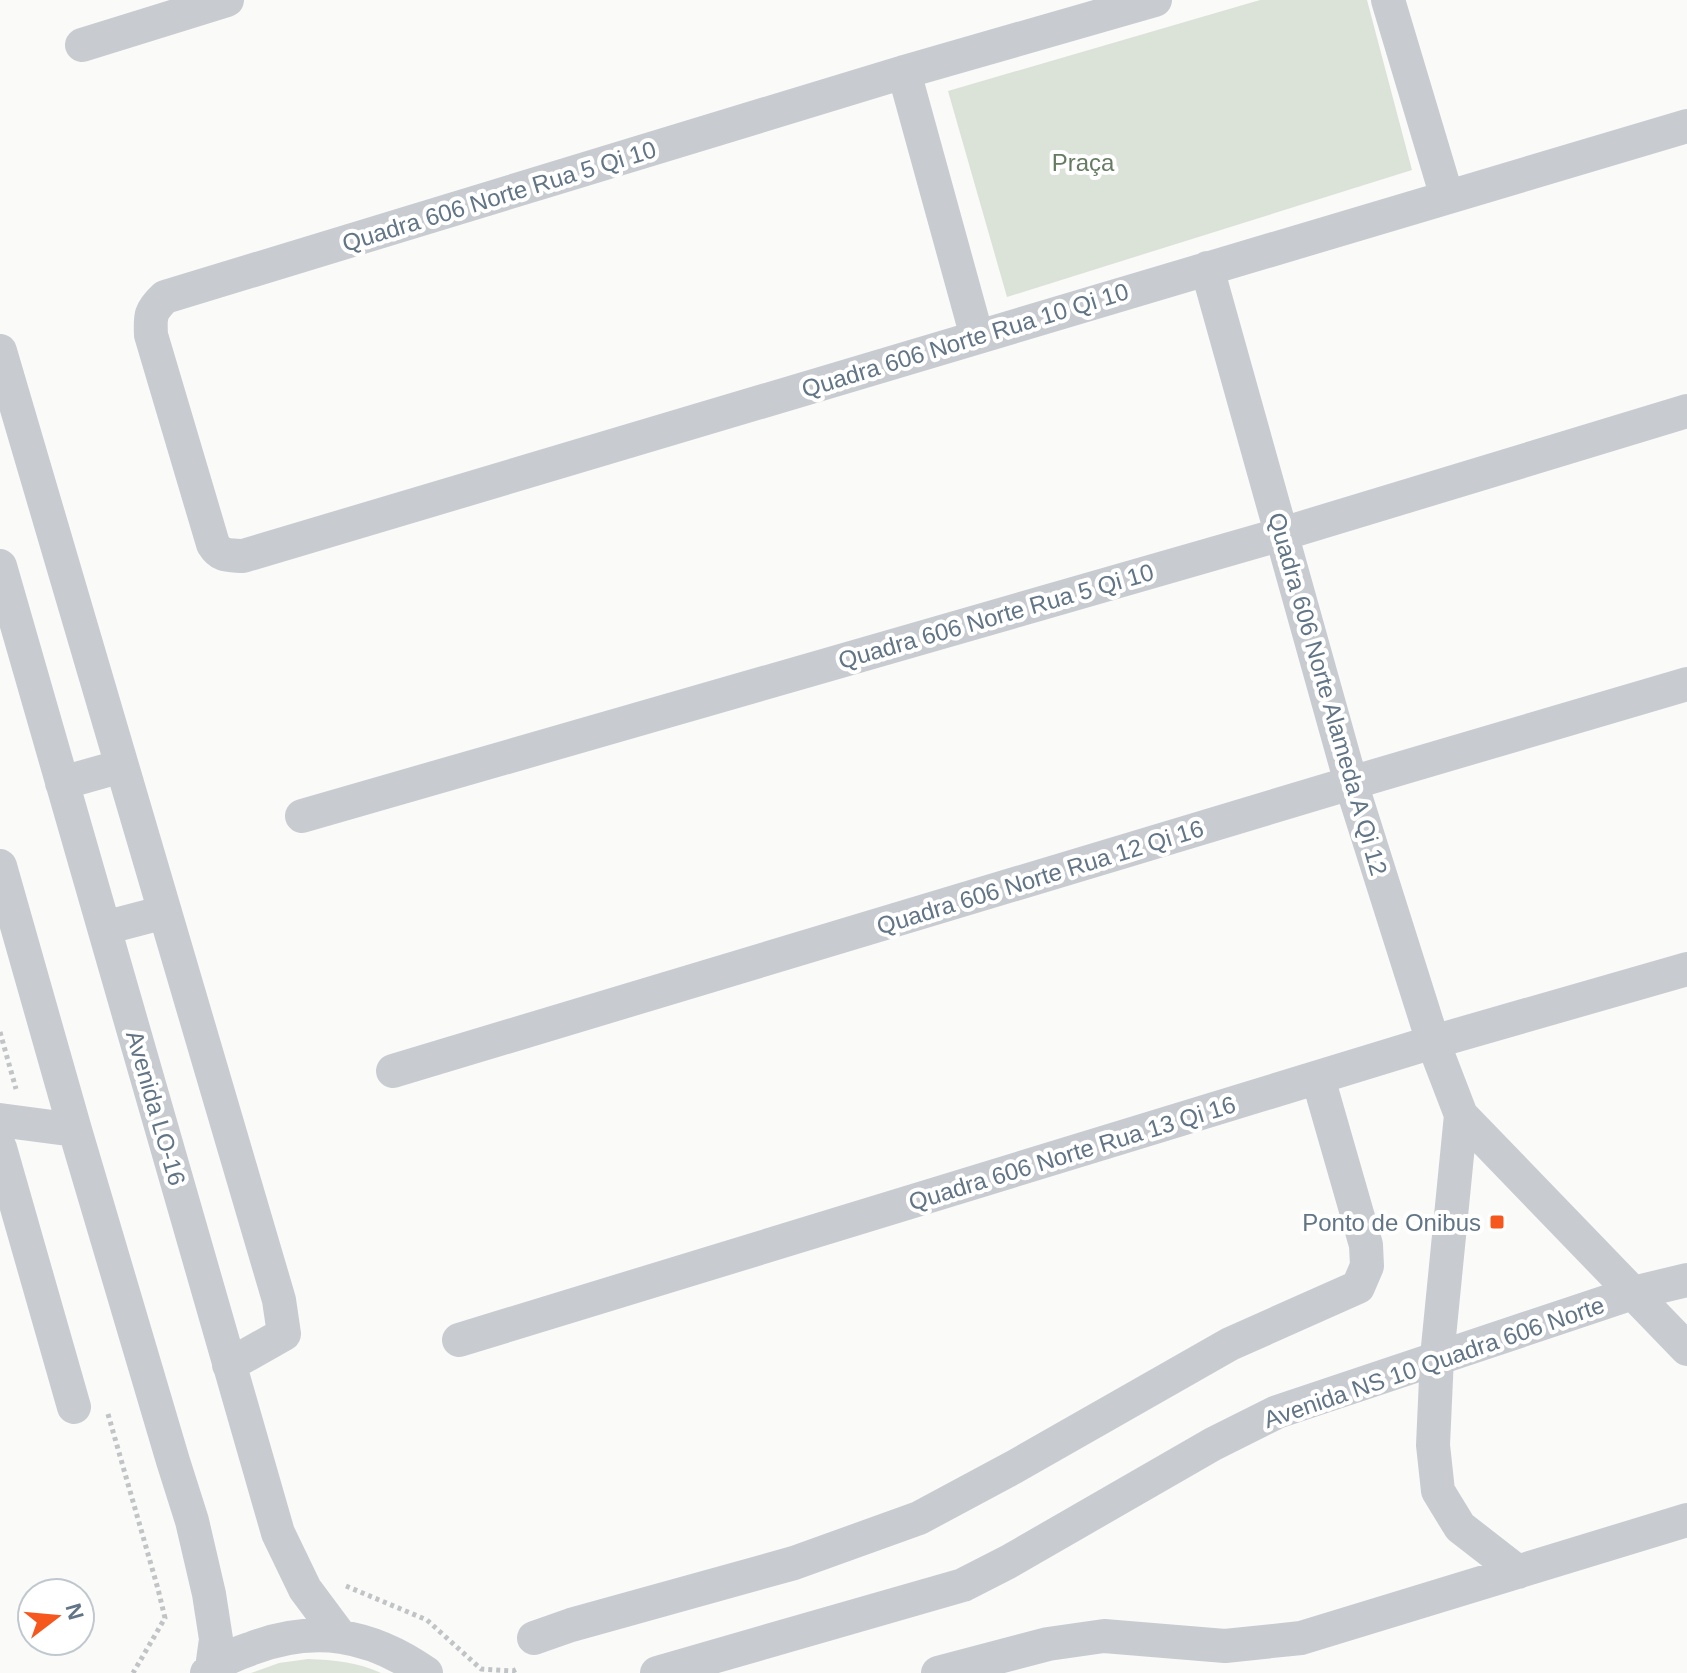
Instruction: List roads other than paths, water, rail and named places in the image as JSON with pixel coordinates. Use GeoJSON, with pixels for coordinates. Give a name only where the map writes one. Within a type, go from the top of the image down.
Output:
{"type":"FeatureCollection","features":[{"type":"Feature","properties":{"kind":"street"},"geometry":{"type":"LineString","coordinates":[[82,45],[227,0]]}},
{"type":"Feature","properties":{"kind":"street"},"geometry":{"type":"LineString","coordinates":[[1388,0],[1447,197]]}},
{"type":"Feature","properties":{"kind":"street","name":"Quadra 606 Norte Rua 5 Qi 10"},"geometry":{"type":"LineString","coordinates":[[243,556],[218,552],[213,544],[151,335],[153,308],[165,297],[1135,3]]}},
{"type":"Feature","properties":{"kind":"street"},"geometry":{"type":"LineString","coordinates":[[904,72],[977,337]]}},
{"type":"Feature","properties":{"kind":"street","name":"Quadra 606 Norte Rua 10 Qi 10"},"geometry":{"type":"LineString","coordinates":[[243,556],[1687,126]]}},
{"type":"Feature","properties":{"kind":"street","name":"Quadra 606 Norte Alameda A Qi 12"},"geometry":{"type":"LineString","coordinates":[[1207,268],[1351,783],[1433,1042],[1461,1115]]}},
{"type":"Feature","properties":{"kind":"street"},"geometry":{"type":"LineString","coordinates":[[0,351],[279,1300],[284,1334],[229,1365]]}},
{"type":"Feature","properties":{"kind":"street","name":"Quadra 606 Norte Rua 5 Qi 10"},"geometry":{"type":"LineString","coordinates":[[302,816],[1282,534],[1687,411]]}},
{"type":"Feature","properties":{"kind":"street","name":"Avenida LO-16"},"geometry":{"type":"LineString","coordinates":[[0,566],[278,1533],[305,1589],[340,1636]]}},
{"type":"Feature","properties":{"kind":"street","name":"Quadra 606 Norte Rua 12 Qi 16"},"geometry":{"type":"LineString","coordinates":[[393,1071],[1687,684]]}},
{"type":"Feature","properties":{"kind":"street"},"geometry":{"type":"LineString","coordinates":[[62,783],[122,766]]}},
{"type":"Feature","properties":{"kind":"street"},"geometry":{"type":"LineString","coordinates":[[0,866],[8,925],[75,1130],[192,1521],[216,1639],[210,1670]]}},
{"type":"Feature","properties":{"kind":"street"},"geometry":{"type":"LineString","coordinates":[[104,928],[165,912]]}},
{"type":"Feature","properties":{"kind":"street","name":"Quadra 606 Norte Rua 13 Qi 16"},"geometry":{"type":"LineString","coordinates":[[459,1340],[1433,1042],[1687,969]]}},
{"type":"Feature","properties":{"kind":"street"},"geometry":{"type":"LineString","coordinates":[[531,1652],[571,1625],[794,1563],[919,1518],[1230,1344],[1358,1287],[1367,1266],[1366,1245],[1318,1078]]}},
{"type":"Feature","properties":{"kind":"street"},"geometry":{"type":"LineString","coordinates":[[1461,1115],[1437,1357],[1433,1445],[1438,1491],[1460,1527],[1518,1572]]}},
{"type":"Feature","properties":{"kind":"street","name":"Avenida NS 10 Quadra 606 Norte"},"geometry":{"type":"LineString","coordinates":[[1461,1115],[1687,1349]]}},
{"type":"Feature","properties":{"kind":"street"},"geometry":{"type":"LineString","coordinates":[[0,1120],[75,1130]]}},
{"type":"Feature","properties":{"kind":"street"},"geometry":{"type":"LineString","coordinates":[[0,1148],[74,1407]]}},
{"type":"Feature","properties":{"kind":"street","name":"Avenida NS 10 Quadra 606 Norte"},"geometry":{"type":"LineString","coordinates":[[657,1673],[963,1585],[1213,1444],[1277,1412],[1633,1293],[1687,1280]]}},
{"type":"Feature","properties":{"kind":"street"},"geometry":{"type":"LineString","coordinates":[[938,1673],[1048,1644],[1104,1636],[1225,1646],[1301,1638],[1687,1520]]}},
{"type":"Feature","properties":{"kind":"street"},"geometry":{"type":"LineString","coordinates":[[210,1670],[241,1652],[273,1640],[307,1635],[340,1636],[373,1644],[403,1657],[426,1673]]}},
{"type":"Feature","properties":{"kind":"place","name":"Ponto de Onibus"},"geometry":{"type":"Point","coordinates":[1497,1222]}},
{"type":"Feature","properties":{"kind":"park label","name":"Praça"},"geometry":{"type":"Point","coordinates":[1083,162]}}]}
